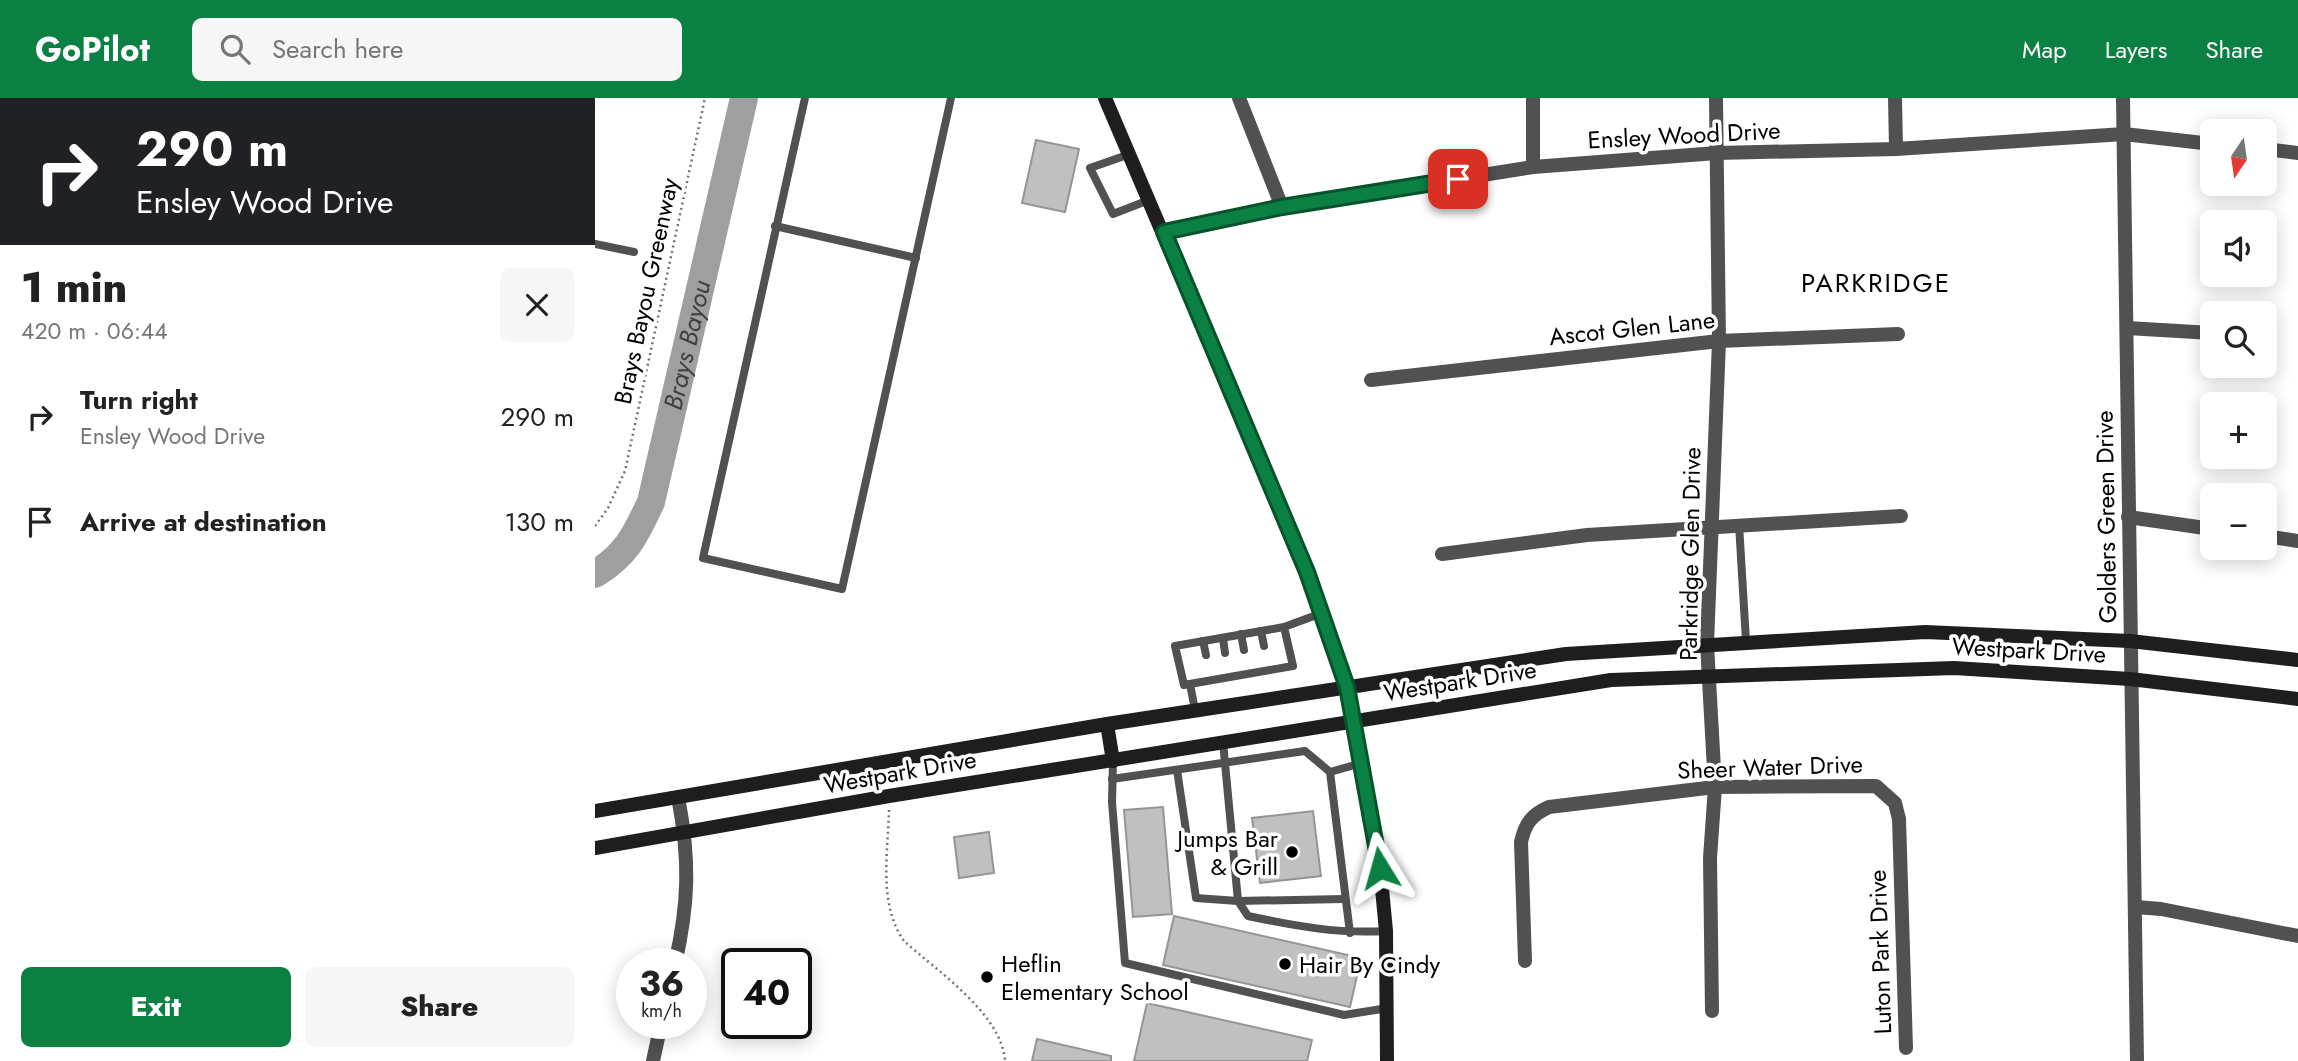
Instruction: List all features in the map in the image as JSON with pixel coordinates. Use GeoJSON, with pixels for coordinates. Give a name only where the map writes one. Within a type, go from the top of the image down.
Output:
{"type":"FeatureCollection","features":[{"type":"Feature","properties":{"kind":"main road"},"geometry":{"type":"LineString","coordinates":[[1105,98],[1292,534],[1347,687],[1363,763],[1386,931],[1387,1061]]}},
{"type":"Feature","properties":{"kind":"main road","name":"Westpark Drive"},"geometry":{"type":"LineString","coordinates":[[595,811],[1107,724],[1566,653],[1925,632],[2130,641],[2298,660]]}},
{"type":"Feature","properties":{"kind":"main road","name":"Westpark Drive"},"geometry":{"type":"LineString","coordinates":[[595,848],[889,796],[1611,680],[1954,668],[2130,679],[2298,699]]}},
{"type":"Feature","properties":{"kind":"main road"},"geometry":{"type":"LineString","coordinates":[[1107,724],[1113,761]]}},
{"type":"Feature","properties":{"kind":"street"},"geometry":{"type":"LineString","coordinates":[[1239,98],[1282,207]]}},
{"type":"Feature","properties":{"kind":"street"},"geometry":{"type":"LineString","coordinates":[[1533,98],[1533,167]]}},
{"type":"Feature","properties":{"kind":"street","name":"Parkridge Glen Drive"},"geometry":{"type":"LineString","coordinates":[[1712,1011],[1710,858],[1715,788],[1711,675],[1707,644],[1719,341],[1716,98]]}},
{"type":"Feature","properties":{"kind":"street"},"geometry":{"type":"LineString","coordinates":[[1895,98],[1896,149]]}},
{"type":"Feature","properties":{"kind":"street","name":"Golders Green Drive"},"geometry":{"type":"LineString","coordinates":[[2123,98],[2137,1061]]}},
{"type":"Feature","properties":{"kind":"street","name":"Ensley Wood Drive"},"geometry":{"type":"LineString","coordinates":[[1164,232],[1282,207],[1533,167],[1717,153],[1896,149],[2124,134],[2200,143]]}},
{"type":"Feature","properties":{"kind":"street"},"geometry":{"type":"LineString","coordinates":[[2277,150],[2298,153]]}},
{"type":"Feature","properties":{"kind":"street"},"geometry":{"type":"LineString","coordinates":[[2127,328],[2200,332]]}},
{"type":"Feature","properties":{"kind":"street","name":"Ascot Glen Lane"},"geometry":{"type":"LineString","coordinates":[[1371,380],[1719,341],[1898,334]]}},
{"type":"Feature","properties":{"kind":"street"},"geometry":{"type":"LineString","coordinates":[[1442,554],[1587,536],[1712,525],[1901,516]]}},
{"type":"Feature","properties":{"kind":"street"},"geometry":{"type":"LineString","coordinates":[[2128,517],[2200,527]]}},
{"type":"Feature","properties":{"kind":"street"},"geometry":{"type":"LineString","coordinates":[[2277,538],[2298,541]]}},
{"type":"Feature","properties":{"kind":"street","name":"Sheer Water Drive"},"geometry":{"type":"LineString","coordinates":[[1525,961],[1521,842],[1524,828],[1534,813],[1549,807],[1715,788],[1876,786],[1888,793],[1895,803],[1899,854]]}},
{"type":"Feature","properties":{"kind":"street"},"geometry":{"type":"LineString","coordinates":[[678,797],[685,833],[687,906],[678,948]]}},
{"type":"Feature","properties":{"kind":"street","name":"Luton Park Drive"},"geometry":{"type":"LineString","coordinates":[[1899,854],[1906,1048]]}},
{"type":"Feature","properties":{"kind":"street"},"geometry":{"type":"LineString","coordinates":[[2136,907],[2161,909],[2298,936]]}},
{"type":"Feature","properties":{"kind":"street"},"geometry":{"type":"LineString","coordinates":[[653,1061],[658,1039]]}},
{"type":"Feature","properties":{"kind":"lane"},"geometry":{"type":"LineString","coordinates":[[805,98],[703,558],[842,589],[951,98]]}},
{"type":"Feature","properties":{"kind":"lane"},"geometry":{"type":"LineString","coordinates":[[1130,154],[1090,168],[1113,214],[1149,200]]}},
{"type":"Feature","properties":{"kind":"lane"},"geometry":{"type":"LineString","coordinates":[[775,226],[916,258]]}},
{"type":"Feature","properties":{"kind":"lane"},"geometry":{"type":"LineString","coordinates":[[595,244],[634,252]]}},
{"type":"Feature","properties":{"kind":"lane"},"geometry":{"type":"LineString","coordinates":[[1739,524],[1746,641]]}},
{"type":"Feature","properties":{"kind":"lane"},"geometry":{"type":"LineString","coordinates":[[1284,627],[1293,666],[1268,666],[1228,672],[1184,685],[1175,646],[1284,627],[1322,613]]}},
{"type":"Feature","properties":{"kind":"lane"},"geometry":{"type":"LineString","coordinates":[[1261,631],[1264,646]]}},
{"type":"Feature","properties":{"kind":"lane"},"geometry":{"type":"LineString","coordinates":[[1241,634],[1244,650]]}},
{"type":"Feature","properties":{"kind":"lane"},"geometry":{"type":"LineString","coordinates":[[1223,638],[1225,653]]}},
{"type":"Feature","properties":{"kind":"lane"},"geometry":{"type":"LineString","coordinates":[[1203,641],[1206,656]]}},
{"type":"Feature","properties":{"kind":"lane"},"geometry":{"type":"LineString","coordinates":[[1190,684],[1195,710]]}},
{"type":"Feature","properties":{"kind":"lane"},"geometry":{"type":"LineString","coordinates":[[1223,742],[1238,901],[1248,916],[1321,931],[1386,931]]}},
{"type":"Feature","properties":{"kind":"lane"},"geometry":{"type":"LineString","coordinates":[[1112,779],[1305,751],[1330,772],[1350,933]]}},
{"type":"Feature","properties":{"kind":"lane"},"geometry":{"type":"LineString","coordinates":[[1113,761],[1125,962],[1344,1014],[1388,1008]]}},
{"type":"Feature","properties":{"kind":"lane"},"geometry":{"type":"LineString","coordinates":[[1330,772],[1363,763]]}},
{"type":"Feature","properties":{"kind":"lane"},"geometry":{"type":"LineString","coordinates":[[1177,769],[1196,898],[1238,901],[1345,899]]}},
{"type":"Feature","properties":{"kind":"path","name":"Brays Bayou Greenway"},"geometry":{"type":"LineString","coordinates":[[595,526],[608,508],[625,471],[705,98]]}},
{"type":"Feature","properties":{"kind":"path"},"geometry":{"type":"LineString","coordinates":[[889,796],[887,895],[889,913],[896,930],[990,1019],[1000,1038],[1005,1061]]}},
{"type":"Feature","properties":{"kind":"building"},"geometry":{"type":"Polygon","coordinates":[[[1036,140],[1079,149],[1065,212],[1022,203],[1036,140]]]}},
{"type":"Feature","properties":{"kind":"building"},"geometry":{"type":"Polygon","coordinates":[[[1163,807],[1172,914],[1133,917],[1124,810],[1163,807]]]}},
{"type":"Feature","properties":{"kind":"building"},"geometry":{"type":"Polygon","coordinates":[[[1313,811],[1321,876],[1260,883],[1252,818],[1313,811]]]}},
{"type":"Feature","properties":{"kind":"building"},"geometry":{"type":"Polygon","coordinates":[[[989,832],[994,873],[959,878],[954,837],[989,832]]]}},
{"type":"Feature","properties":{"kind":"building"},"geometry":{"type":"Polygon","coordinates":[[[1174,916],[1361,958],[1350,1007],[1163,965],[1174,916]]]}},
{"type":"Feature","properties":{"kind":"building"},"geometry":{"type":"Polygon","coordinates":[[[1147,1003],[1312,1040],[1307,1061],[1134,1061],[1147,1003]]]}},
{"type":"Feature","properties":{"kind":"building"},"geometry":{"type":"Polygon","coordinates":[[[1037,1039],[1111,1056],[1111,1061],[1032,1061],[1037,1039]]]}},
{"type":"Feature","properties":{"kind":"waterway","name":"Brays Bayou"},"geometry":{"type":"LineString","coordinates":[[595,574],[623,551],[651,502],[744,98]]}},
{"type":"Feature","properties":{"kind":"place","name":"Jumps Bar & Grill"},"geometry":{"type":"Point","coordinates":[1292,852]}},
{"type":"Feature","properties":{"kind":"place","name":"Hair By Cindy"},"geometry":{"type":"Point","coordinates":[1285,964]}},
{"type":"Feature","properties":{"kind":"place","name":"Heflin Elementary School"},"geometry":{"type":"Point","coordinates":[987,977]}},
{"type":"Feature","properties":{"kind":"district","name":"PARKRIDGE"},"geometry":{"type":"Point","coordinates":[1876,283]}},
{"type":"Feature","properties":{"kind":"route"},"geometry":{"type":"LineString","coordinates":[[1380,868],[1347,687],[1307,572],[1164,232],[1282,207],[1458,179]]}}]}
